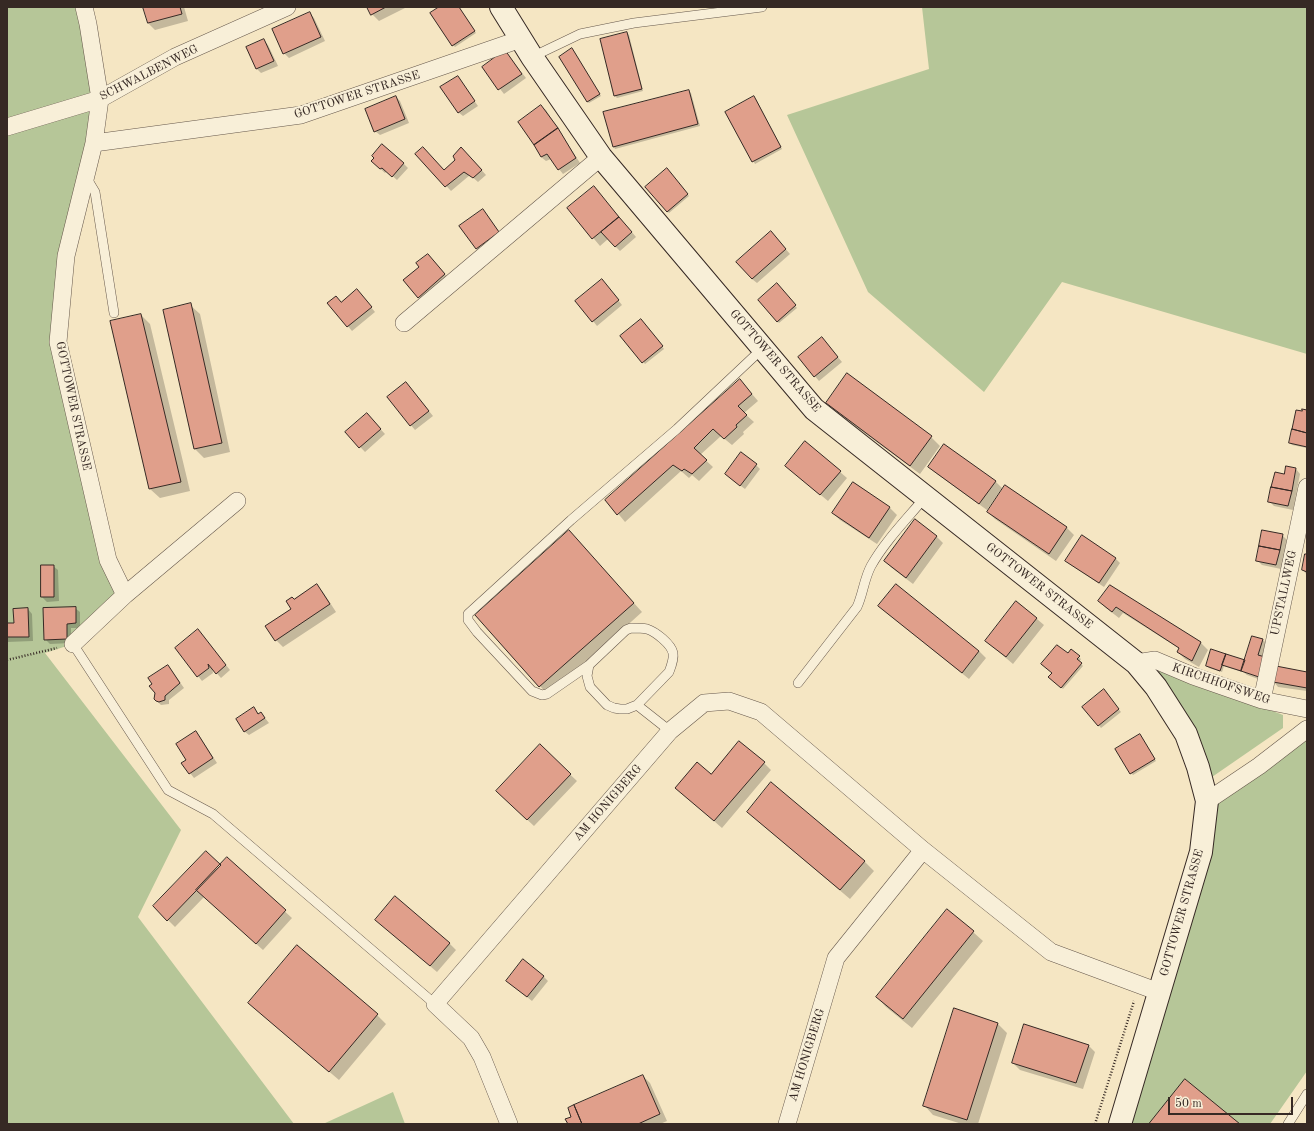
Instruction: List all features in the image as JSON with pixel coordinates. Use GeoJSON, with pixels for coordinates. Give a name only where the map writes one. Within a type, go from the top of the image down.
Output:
{"type":"FeatureCollection","features":[{"type":"Feature","properties":{"kind":"street","name":"GOTTOWER STRASSE"},"geometry":{"type":"LineString","coordinates":[[84,7],[100,99],[94,143],[66,256],[58,342],[108,560],[125,595]]}},
{"type":"Feature","properties":{"kind":"street","name":"SCHWALBENWEG"},"geometry":{"type":"LineString","coordinates":[[7,127],[100,99],[175,57],[287,7]]}},
{"type":"Feature","properties":{"kind":"street","name":"GOTTOWER STRASSE"},"geometry":{"type":"LineString","coordinates":[[501,7],[601,157],[814,409],[1136,663],[1156,687],[1186,734],[1198,767],[1207,801],[1201,852],[1120,1124]]}},
{"type":"Feature","properties":{"kind":"street","name":"GOTTOWER STRASSE"},"geometry":{"type":"LineString","coordinates":[[94,143],[301,115],[527,48]]}},
{"type":"Feature","properties":{"kind":"street"},"geometry":{"type":"LineString","coordinates":[[404,323],[601,157]]}},
{"type":"Feature","properties":{"kind":"street","name":"UPSTALLWEG"},"geometry":{"type":"LineString","coordinates":[[1262,700],[1307,487]]}},
{"type":"Feature","properties":{"kind":"street"},"geometry":{"type":"LineString","coordinates":[[73,644],[125,595],[237,501]]}},
{"type":"Feature","properties":{"kind":"street","name":"KIRCHHOFSWEG"},"geometry":{"type":"LineString","coordinates":[[1136,663],[1155,660],[1193,676],[1262,700],[1307,709]]}},
{"type":"Feature","properties":{"kind":"street","name":"AM HONIGBERG"},"geometry":{"type":"LineString","coordinates":[[434,1004],[670,731],[704,703],[729,701],[760,712],[923,850],[1051,952],[1159,992]]}},
{"type":"Feature","properties":{"kind":"street"},"geometry":{"type":"LineString","coordinates":[[1207,801],[1306,731]]}},
{"type":"Feature","properties":{"kind":"street","name":"AM HONIGBERG"},"geometry":{"type":"LineString","coordinates":[[787,1124],[836,958],[923,850]]}},
{"type":"Feature","properties":{"kind":"street"},"geometry":{"type":"LineString","coordinates":[[434,1004],[471,1038],[482,1057],[509,1124]]}},
{"type":"Feature","properties":{"kind":"lane"},"geometry":{"type":"LineString","coordinates":[[527,48],[580,34],[634,23],[762,7]]}},
{"type":"Feature","properties":{"kind":"lane"},"geometry":{"type":"LineString","coordinates":[[86,177],[95,192],[114,313]]}},
{"type":"Feature","properties":{"kind":"lane"},"geometry":{"type":"LineString","coordinates":[[589,665],[587,676],[590,687],[607,705],[614,708],[627,709],[638,705],[669,672],[671,668],[672,653],[669,646],[653,632],[639,628],[626,630],[589,665],[547,694],[537,694],[532,691],[477,632],[468,620],[468,614],[571,520],[677,429],[763,348]]}},
{"type":"Feature","properties":{"kind":"lane"},"geometry":{"type":"LineString","coordinates":[[798,683],[858,607],[870,568],[880,551],[926,496]]}},
{"type":"Feature","properties":{"kind":"lane"},"geometry":{"type":"LineString","coordinates":[[73,644],[168,790],[213,814],[434,1004]]}},
{"type":"Feature","properties":{"kind":"lane"},"geometry":{"type":"LineString","coordinates":[[638,705],[670,731]]}},
{"type":"Feature","properties":{"kind":"lane"},"geometry":{"type":"LineString","coordinates":[[1288,1124],[1307,1094]]}},
{"type":"Feature","properties":{"kind":"path"},"geometry":{"type":"LineString","coordinates":[[7,660],[73,644]]}},
{"type":"Feature","properties":{"kind":"path"},"geometry":{"type":"LineString","coordinates":[[1095,1124],[1139,985]]}},
{"type":"Feature","properties":{"kind":"green space"},"geometry":{"type":"Polygon","coordinates":[[[7,7],[84,7],[100,99],[58,342],[125,595],[73,644],[45,653],[181,830],[138,917],[294,1124],[7,1124],[7,7]]]}},
{"type":"Feature","properties":{"kind":"green space"},"geometry":{"type":"Polygon","coordinates":[[[922,7],[1307,7],[1307,354],[1062,282],[984,392],[868,292],[787,115],[929,69],[922,7]]]}},
{"type":"Feature","properties":{"kind":"green space"},"geometry":{"type":"Polygon","coordinates":[[[1159,667],[1283,715],[1283,728],[1212,777],[1158,678],[1159,667]]]}},
{"type":"Feature","properties":{"kind":"green space"},"geometry":{"type":"Polygon","coordinates":[[[1307,729],[1307,1071],[1270,1124],[1120,1124],[1207,801],[1307,729]]]}},
{"type":"Feature","properties":{"kind":"green space"},"geometry":{"type":"Polygon","coordinates":[[[393,1092],[405,1124],[323,1124],[393,1092]]]}},
{"type":"Feature","properties":{"kind":"building"},"geometry":{"type":"Polygon","coordinates":[[[143,7],[180,7],[182,14],[148,23],[143,7]]]}},
{"type":"Feature","properties":{"kind":"building"},"geometry":{"type":"Polygon","coordinates":[[[367,7],[386,7],[371,15],[367,7]]]}},
{"type":"Feature","properties":{"kind":"building"},"geometry":{"type":"Polygon","coordinates":[[[439,7],[459,7],[475,31],[452,46],[430,13],[439,7]]]}},
{"type":"Feature","properties":{"kind":"building"},"geometry":{"type":"Polygon","coordinates":[[[310,12],[321,37],[283,54],[272,29],[310,12]]]}},
{"type":"Feature","properties":{"kind":"building"},"geometry":{"type":"Polygon","coordinates":[[[627,32],[642,89],[614,96],[600,39],[627,32]]]}},
{"type":"Feature","properties":{"kind":"building"},"geometry":{"type":"Polygon","coordinates":[[[264,39],[274,61],[256,69],[246,47],[264,39]]]}},
{"type":"Feature","properties":{"kind":"building"},"geometry":{"type":"Polygon","coordinates":[[[572,48],[600,94],[587,102],[559,57],[572,48]]]}},
{"type":"Feature","properties":{"kind":"building"},"geometry":{"type":"Polygon","coordinates":[[[505,50],[522,74],[498,90],[482,67],[505,50]]]}},
{"type":"Feature","properties":{"kind":"building"},"geometry":{"type":"Polygon","coordinates":[[[458,76],[475,101],[458,113],[440,87],[458,76]]]}},
{"type":"Feature","properties":{"kind":"building"},"geometry":{"type":"Polygon","coordinates":[[[689,90],[698,124],[613,147],[603,112],[689,90]]]}},
{"type":"Feature","properties":{"kind":"building"},"geometry":{"type":"Polygon","coordinates":[[[396,96],[405,119],[374,132],[365,109],[396,96]]]}},
{"type":"Feature","properties":{"kind":"building"},"geometry":{"type":"Polygon","coordinates":[[[754,96],[781,147],[752,162],[725,112],[754,96]]]}},
{"type":"Feature","properties":{"kind":"building"},"geometry":{"type":"Polygon","coordinates":[[[541,105],[558,128],[534,145],[518,122],[541,105]]]}},
{"type":"Feature","properties":{"kind":"building"},"geometry":{"type":"Polygon","coordinates":[[[558,128],[576,158],[558,170],[547,154],[541,157],[534,145],[558,128]]]}},
{"type":"Feature","properties":{"kind":"building"},"geometry":{"type":"Polygon","coordinates":[[[382,144],[404,163],[392,177],[371,161],[374,158],[372,156],[382,144]]]}},
{"type":"Feature","properties":{"kind":"building"},"geometry":{"type":"Polygon","coordinates":[[[423,147],[444,170],[455,160],[453,156],[461,147],[482,170],[473,178],[464,172],[445,187],[415,154],[423,147]]]}},
{"type":"Feature","properties":{"kind":"building"},"geometry":{"type":"Polygon","coordinates":[[[667,168],[688,194],[667,212],[645,187],[667,168]]]}},
{"type":"Feature","properties":{"kind":"building"},"geometry":{"type":"Polygon","coordinates":[[[594,186],[619,217],[592,239],[567,208],[594,186]]]}},
{"type":"Feature","properties":{"kind":"building"},"geometry":{"type":"Polygon","coordinates":[[[483,209],[499,232],[476,249],[459,226],[483,209]]]}},
{"type":"Feature","properties":{"kind":"building"},"geometry":{"type":"Polygon","coordinates":[[[619,217],[632,232],[615,247],[601,232],[619,217]]]}},
{"type":"Feature","properties":{"kind":"building"},"geometry":{"type":"Polygon","coordinates":[[[771,231],[786,249],[752,279],[736,262],[771,231]]]}},
{"type":"Feature","properties":{"kind":"building"},"geometry":{"type":"Polygon","coordinates":[[[428,254],[445,274],[418,298],[403,280],[419,267],[416,263],[428,254]]]}},
{"type":"Feature","properties":{"kind":"building"},"geometry":{"type":"Polygon","coordinates":[[[602,279],[619,300],[592,322],[575,301],[602,279]]]}},
{"type":"Feature","properties":{"kind":"building"},"geometry":{"type":"Polygon","coordinates":[[[777,283],[796,305],[777,322],[758,300],[777,283]]]}},
{"type":"Feature","properties":{"kind":"building"},"geometry":{"type":"Polygon","coordinates":[[[357,289],[372,307],[347,327],[327,303],[336,296],[341,302],[357,289]]]}},
{"type":"Feature","properties":{"kind":"building"},"geometry":{"type":"Polygon","coordinates":[[[191,303],[222,443],[194,449],[163,310],[191,303]]]}},
{"type":"Feature","properties":{"kind":"building"},"geometry":{"type":"Polygon","coordinates":[[[141,314],[181,482],[149,489],[110,321],[141,314]]]}},
{"type":"Feature","properties":{"kind":"building"},"geometry":{"type":"Polygon","coordinates":[[[641,319],[663,346],[642,363],[620,336],[641,319]]]}},
{"type":"Feature","properties":{"kind":"building"},"geometry":{"type":"Polygon","coordinates":[[[822,337],[838,357],[814,377],[798,357],[822,337]]]}},
{"type":"Feature","properties":{"kind":"building"},"geometry":{"type":"Polygon","coordinates":[[[847,373],[932,436],[910,466],[826,403],[847,373]]]}},
{"type":"Feature","properties":{"kind":"building"},"geometry":{"type":"Polygon","coordinates":[[[740,379],[752,394],[738,406],[747,415],[736,425],[737,427],[724,439],[713,429],[694,448],[707,460],[692,474],[684,469],[682,471],[673,465],[617,515],[605,500],[740,379]]]}},
{"type":"Feature","properties":{"kind":"building"},"geometry":{"type":"Polygon","coordinates":[[[406,382],[429,411],[410,426],[387,397],[406,382]]]}},
{"type":"Feature","properties":{"kind":"building"},"geometry":{"type":"Polygon","coordinates":[[[1302,409],[1307,410],[1307,433],[1292,429],[1296,410],[1302,411],[1302,409]]]}},
{"type":"Feature","properties":{"kind":"building"},"geometry":{"type":"Polygon","coordinates":[[[367,413],[381,429],[359,448],[345,432],[367,413]]]}},
{"type":"Feature","properties":{"kind":"building"},"geometry":{"type":"Polygon","coordinates":[[[1292,429],[1307,433],[1307,447],[1289,443],[1292,429]]]}},
{"type":"Feature","properties":{"kind":"building"},"geometry":{"type":"Polygon","coordinates":[[[805,441],[841,471],[820,495],[785,466],[805,441]]]}},
{"type":"Feature","properties":{"kind":"building"},"geometry":{"type":"Polygon","coordinates":[[[944,444],[996,481],[979,504],[928,467],[944,444]]]}},
{"type":"Feature","properties":{"kind":"building"},"geometry":{"type":"Polygon","coordinates":[[[741,452],[757,464],[740,486],[725,474],[741,452]]]}},
{"type":"Feature","properties":{"kind":"building"},"geometry":{"type":"Polygon","coordinates":[[[1286,466],[1296,468],[1292,491],[1271,487],[1275,472],[1284,474],[1286,466]]]}},
{"type":"Feature","properties":{"kind":"building"},"geometry":{"type":"Polygon","coordinates":[[[853,482],[890,507],[869,538],[832,513],[853,482]]]}},
{"type":"Feature","properties":{"kind":"building"},"geometry":{"type":"Polygon","coordinates":[[[1005,485],[1067,527],[1049,554],[987,512],[1005,485]]]}},
{"type":"Feature","properties":{"kind":"building"},"geometry":{"type":"Polygon","coordinates":[[[1271,487],[1292,491],[1288,506],[1268,502],[1271,487]]]}},
{"type":"Feature","properties":{"kind":"building"},"geometry":{"type":"Polygon","coordinates":[[[915,519],[937,536],[906,578],[884,561],[915,519]]]}},
{"type":"Feature","properties":{"kind":"building"},"geometry":{"type":"Polygon","coordinates":[[[569,530],[634,603],[539,687],[475,615],[569,530]]]}},
{"type":"Feature","properties":{"kind":"building"},"geometry":{"type":"Polygon","coordinates":[[[1262,530],[1283,534],[1280,550],[1259,546],[1262,530]]]}},
{"type":"Feature","properties":{"kind":"building"},"geometry":{"type":"Polygon","coordinates":[[[1082,535],[1116,558],[1099,583],[1065,561],[1082,535]]]}},
{"type":"Feature","properties":{"kind":"building"},"geometry":{"type":"Polygon","coordinates":[[[1259,546],[1280,550],[1276,565],[1256,561],[1259,546]]]}},
{"type":"Feature","properties":{"kind":"building"},"geometry":{"type":"Polygon","coordinates":[[[1305,554],[1307,554],[1307,572],[1302,570],[1305,554]]]}},
{"type":"Feature","properties":{"kind":"building"},"geometry":{"type":"Polygon","coordinates":[[[41,565],[54,565],[54,597],[41,597],[41,565]]]}},
{"type":"Feature","properties":{"kind":"building"},"geometry":{"type":"Polygon","coordinates":[[[317,584],[330,604],[275,641],[265,626],[291,609],[286,601],[292,597],[294,599],[317,584]]]}},
{"type":"Feature","properties":{"kind":"building"},"geometry":{"type":"Polygon","coordinates":[[[896,584],[979,651],[962,673],[878,606],[896,584]]]}},
{"type":"Feature","properties":{"kind":"building"},"geometry":{"type":"Polygon","coordinates":[[[1110,585],[1201,642],[1192,661],[1177,652],[1179,648],[1116,607],[1112,612],[1098,601],[1110,585]]]}},
{"type":"Feature","properties":{"kind":"building"},"geometry":{"type":"Polygon","coordinates":[[[1016,601],[1037,618],[1006,657],[985,641],[1016,601]]]}},
{"type":"Feature","properties":{"kind":"building"},"geometry":{"type":"Polygon","coordinates":[[[76,607],[76,623],[67,624],[67,639],[44,640],[43,608],[76,607]]]}},
{"type":"Feature","properties":{"kind":"building"},"geometry":{"type":"Polygon","coordinates":[[[28,608],[29,637],[7,637],[7,623],[14,623],[13,609],[28,608]]]}},
{"type":"Feature","properties":{"kind":"building"},"geometry":{"type":"Polygon","coordinates":[[[198,629],[226,665],[216,674],[208,664],[209,668],[197,677],[175,648],[198,629]]]}},
{"type":"Feature","properties":{"kind":"building"},"geometry":{"type":"Polygon","coordinates":[[[1252,636],[1263,639],[1258,655],[1265,657],[1259,677],[1241,671],[1252,636]]]}},
{"type":"Feature","properties":{"kind":"building"},"geometry":{"type":"Polygon","coordinates":[[[1057,645],[1068,653],[1071,649],[1080,656],[1077,659],[1082,663],[1061,688],[1048,677],[1052,673],[1041,664],[1057,645]]]}},
{"type":"Feature","properties":{"kind":"building"},"geometry":{"type":"Polygon","coordinates":[[[1211,649],[1226,654],[1220,671],[1206,666],[1211,649]]]}},
{"type":"Feature","properties":{"kind":"building"},"geometry":{"type":"Polygon","coordinates":[[[1226,654],[1245,660],[1241,671],[1222,665],[1226,654]]]}},
{"type":"Feature","properties":{"kind":"building"},"geometry":{"type":"Polygon","coordinates":[[[168,665],[180,683],[165,696],[165,700],[159,702],[154,699],[155,693],[149,686],[152,684],[148,678],[168,665]]]}},
{"type":"Feature","properties":{"kind":"building"},"geometry":{"type":"Polygon","coordinates":[[[1276,666],[1307,672],[1307,688],[1273,682],[1276,666]]]}},
{"type":"Feature","properties":{"kind":"building"},"geometry":{"type":"Polygon","coordinates":[[[1104,689],[1119,709],[1098,726],[1082,707],[1104,689]]]}},
{"type":"Feature","properties":{"kind":"building"},"geometry":{"type":"Polygon","coordinates":[[[254,707],[258,714],[261,712],[265,718],[244,732],[236,719],[254,707]]]}},
{"type":"Feature","properties":{"kind":"building"},"geometry":{"type":"Polygon","coordinates":[[[196,731],[213,758],[189,774],[181,763],[186,760],[176,744],[196,731]]]}},
{"type":"Feature","properties":{"kind":"building"},"geometry":{"type":"Polygon","coordinates":[[[1140,734],[1155,759],[1130,774],[1115,749],[1140,734]]]}},
{"type":"Feature","properties":{"kind":"building"},"geometry":{"type":"Polygon","coordinates":[[[739,741],[765,762],[714,821],[675,788],[697,762],[711,774],[739,741]]]}},
{"type":"Feature","properties":{"kind":"building"},"geometry":{"type":"Polygon","coordinates":[[[540,744],[571,774],[527,820],[496,791],[540,744]]]}},
{"type":"Feature","properties":{"kind":"building"},"geometry":{"type":"Polygon","coordinates":[[[771,782],[865,861],[840,890],[747,812],[771,782]]]}},
{"type":"Feature","properties":{"kind":"building"},"geometry":{"type":"Polygon","coordinates":[[[206,851],[221,865],[167,921],[153,906],[206,851]]]}},
{"type":"Feature","properties":{"kind":"building"},"geometry":{"type":"Polygon","coordinates":[[[227,857],[286,910],[256,944],[196,890],[227,857]]]}},
{"type":"Feature","properties":{"kind":"building"},"geometry":{"type":"Polygon","coordinates":[[[395,896],[450,943],[430,966],[375,920],[395,896]]]}},
{"type":"Feature","properties":{"kind":"building"},"geometry":{"type":"Polygon","coordinates":[[[947,909],[974,931],[903,1019],[876,997],[947,909]]]}},
{"type":"Feature","properties":{"kind":"building"},"geometry":{"type":"Polygon","coordinates":[[[297,945],[378,1014],[329,1072],[248,1003],[297,945]]]}},
{"type":"Feature","properties":{"kind":"building"},"geometry":{"type":"Polygon","coordinates":[[[523,959],[544,976],[527,997],[506,981],[523,959]]]}},
{"type":"Feature","properties":{"kind":"building"},"geometry":{"type":"Polygon","coordinates":[[[954,1008],[998,1023],[967,1120],[923,1106],[954,1008]]]}},
{"type":"Feature","properties":{"kind":"building"},"geometry":{"type":"Polygon","coordinates":[[[1024,1024],[1089,1045],[1076,1083],[1012,1063],[1024,1024]]]}},
{"type":"Feature","properties":{"kind":"building"},"geometry":{"type":"Polygon","coordinates":[[[643,1075],[660,1114],[638,1124],[582,1124],[574,1105],[643,1075]]]}},
{"type":"Feature","properties":{"kind":"building"},"geometry":{"type":"Polygon","coordinates":[[[1185,1079],[1240,1124],[1149,1124],[1185,1079]]]}},
{"type":"Feature","properties":{"kind":"building"},"geometry":{"type":"Polygon","coordinates":[[[574,1105],[582,1124],[568,1124],[565,1119],[571,1117],[568,1108],[574,1105]]]}}]}
